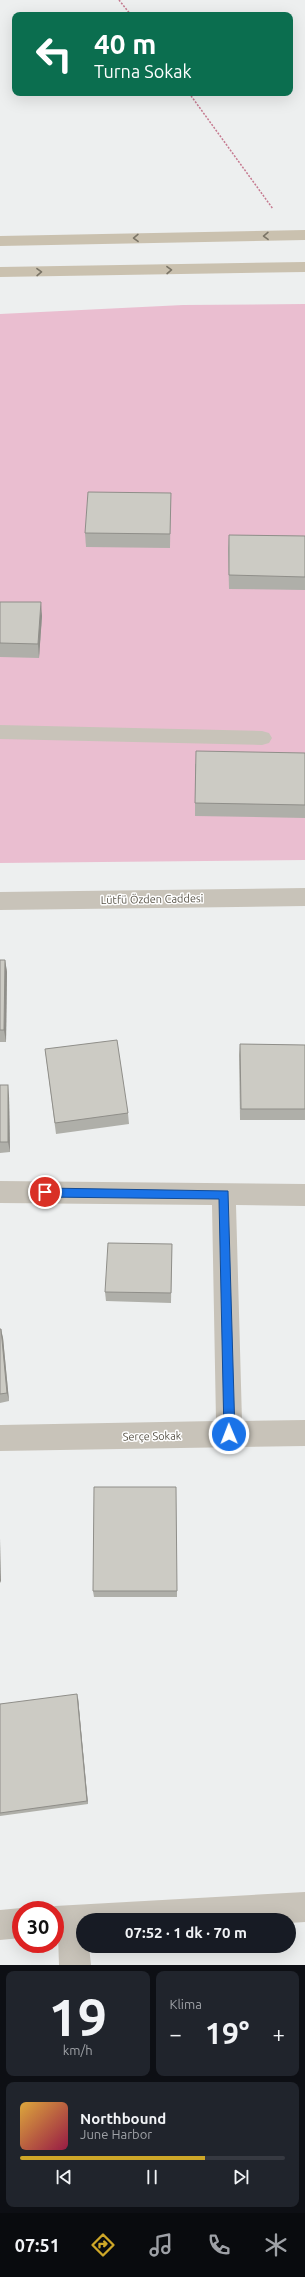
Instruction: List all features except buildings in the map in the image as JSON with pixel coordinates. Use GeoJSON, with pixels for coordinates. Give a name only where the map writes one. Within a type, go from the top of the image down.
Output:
{"type":"FeatureCollection","features":[{"type":"Feature","properties":{"kind":"main road"},"geometry":{"type":"LineString","coordinates":[[0,241],[299,235]]}},
{"type":"Feature","properties":{"kind":"main road"},"geometry":{"type":"LineString","coordinates":[[0,272],[305,266]]}},
{"type":"Feature","properties":{"kind":"street"},"geometry":{"type":"LineString","coordinates":[[0,732],[262,738]]}},
{"type":"Feature","properties":{"kind":"street","name":"Lütfü Özden Caddesi"},"geometry":{"type":"LineString","coordinates":[[0,901],[305,897]]}},
{"type":"Feature","properties":{"kind":"street"},"geometry":{"type":"LineString","coordinates":[[0,1192],[305,1195]]}},
{"type":"Feature","properties":{"kind":"street"},"geometry":{"type":"LineString","coordinates":[[224,1194],[229,1434]]}},
{"type":"Feature","properties":{"kind":"street","name":"Serçe Sokak"},"geometry":{"type":"LineString","coordinates":[[0,1438],[305,1433]]}},
{"type":"Feature","properties":{"kind":"street"},"geometry":{"type":"LineString","coordinates":[[75,1965],[64,1921],[305,1907]]}},
{"type":"Feature","properties":{"kind":"street"},"geometry":{"type":"LineString","coordinates":[[0,1925],[12,1924]]}},
{"type":"Feature","properties":{"kind":"path"},"geometry":{"type":"LineString","coordinates":[[119,0],[129,12]]}},
{"type":"Feature","properties":{"kind":"path"},"geometry":{"type":"LineString","coordinates":[[191,96],[299,235]]}},
{"type":"Feature","properties":{"kind":"shaded area"},"geometry":{"type":"Polygon","coordinates":[[[305,304],[305,860],[0,863],[0,314],[183,305],[305,304]]]}},
{"type":"Feature","properties":{"kind":"route"},"geometry":{"type":"LineString","coordinates":[[45,1192],[224,1194],[229,1434]]}}]}
